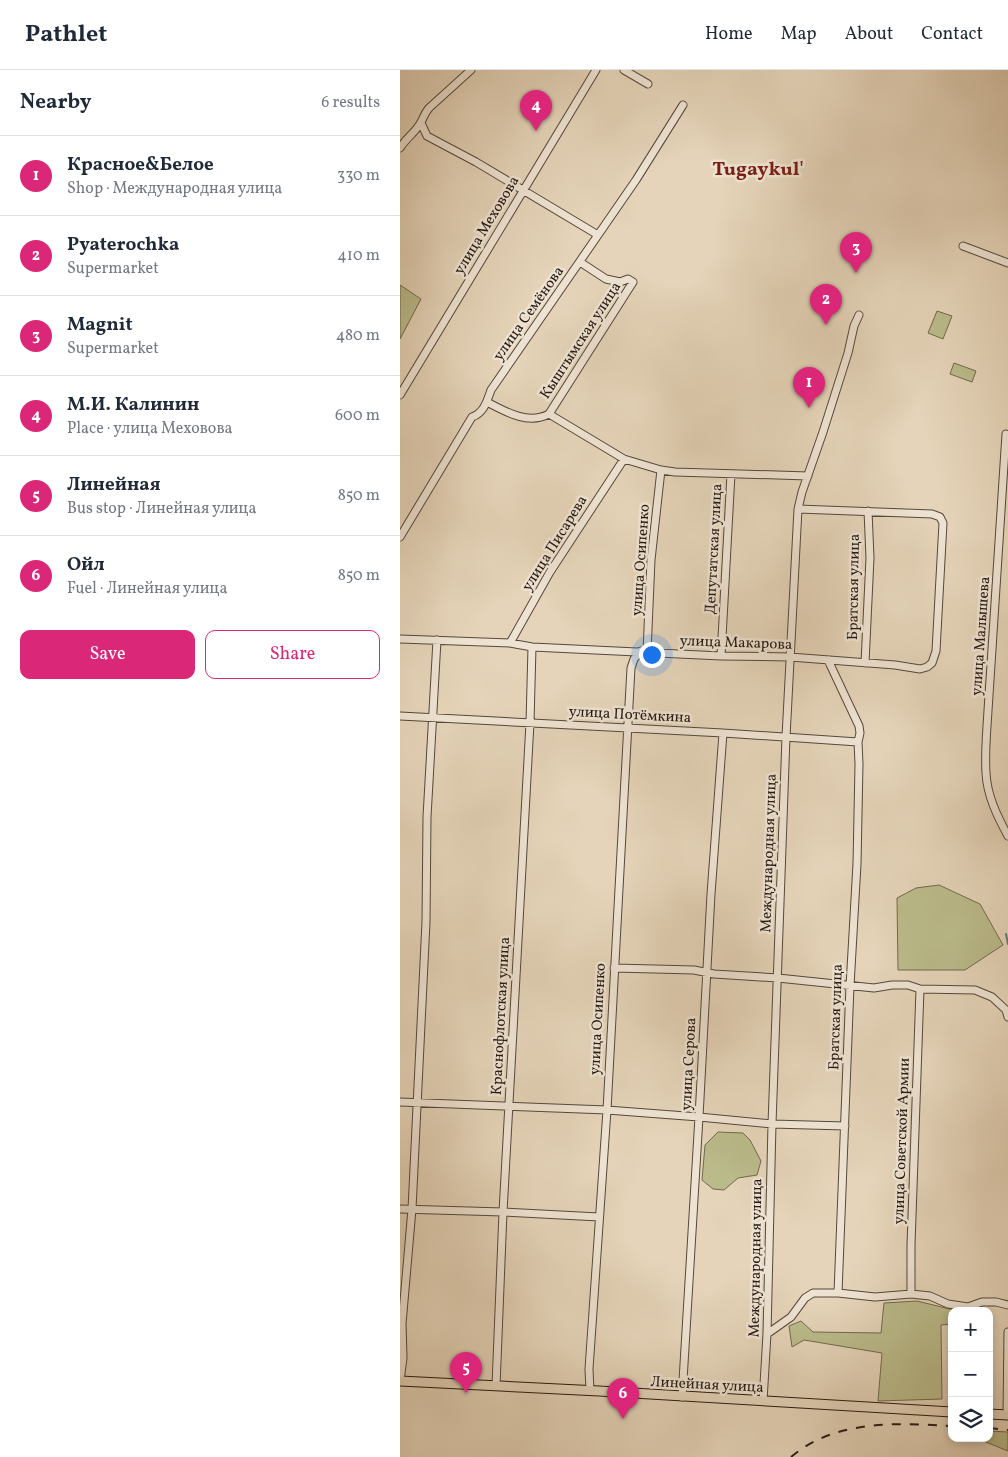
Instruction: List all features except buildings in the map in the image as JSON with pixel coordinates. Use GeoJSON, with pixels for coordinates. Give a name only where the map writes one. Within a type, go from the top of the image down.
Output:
{"type":"FeatureCollection","features":[{"type":"Feature","properties":{"kind":"main road","name":"Линейная улица"},"geometry":{"type":"LineString","coordinates":[[400,1381],[948,1412]]}},
{"type":"Feature","properties":{"kind":"main road"},"geometry":{"type":"LineString","coordinates":[[993,1414],[1008,1415]]}},
{"type":"Feature","properties":{"kind":"street"},"geometry":{"type":"LineString","coordinates":[[400,148],[421,122],[429,108],[471,70]]}},
{"type":"Feature","properties":{"kind":"street","name":"улица Меховова"},"geometry":{"type":"LineString","coordinates":[[400,395],[596,70]]}},
{"type":"Feature","properties":{"kind":"street"},"geometry":{"type":"LineString","coordinates":[[624,70],[648,84]]}},
{"type":"Feature","properties":{"kind":"street","name":"улица Семёнова"},"geometry":{"type":"LineString","coordinates":[[400,537],[472,417],[479,415],[487,402],[491,390],[636,180],[683,105]]}},
{"type":"Feature","properties":{"kind":"street"},"geometry":{"type":"LineString","coordinates":[[421,122],[427,136],[476,162],[598,234]]}},
{"type":"Feature","properties":{"kind":"street"},"geometry":{"type":"LineString","coordinates":[[963,246],[1008,263]]}},
{"type":"Feature","properties":{"kind":"street","name":"Кыштымская улица"},"geometry":{"type":"LineString","coordinates":[[548,414],[634,282],[628,279],[620,282],[606,279],[580,262]]}},
{"type":"Feature","properties":{"kind":"street","name":"Международная улица"},"geometry":{"type":"LineString","coordinates":[[763,1401],[767,1334],[772,1124],[786,737],[798,509],[859,315]]}},
{"type":"Feature","properties":{"kind":"street"},"geometry":{"type":"LineString","coordinates":[[487,402],[507,413],[529,418],[540,418],[548,414],[624,459],[661,470],[808,476]]}},
{"type":"Feature","properties":{"kind":"street","name":"улица Малышева"},"geometry":{"type":"LineString","coordinates":[[1006,434],[987,726],[986,772],[992,802],[1008,836]]}},
{"type":"Feature","properties":{"kind":"street","name":"улица Писарева"},"geometry":{"type":"LineString","coordinates":[[510,643],[550,572],[624,459]]}},
{"type":"Feature","properties":{"kind":"street","name":"улица Осипенко"},"geometry":{"type":"LineString","coordinates":[[590,1391],[589,1369],[631,668],[634,659],[644,651],[661,470]]}},
{"type":"Feature","properties":{"kind":"street","name":"Депутатская улица"},"geometry":{"type":"LineString","coordinates":[[721,656],[731,474]]}},
{"type":"Feature","properties":{"kind":"street"},"geometry":{"type":"LineString","coordinates":[[798,509],[868,511]]}},
{"type":"Feature","properties":{"kind":"street","name":"улица Макарова"},"geometry":{"type":"LineString","coordinates":[[400,639],[510,643],[532,647],[721,656],[790,657],[920,669],[927,667],[932,663],[936,651],[943,523],[940,517],[932,514],[868,511]]}},
{"type":"Feature","properties":{"kind":"street","name":"Братская улица"},"geometry":{"type":"LineString","coordinates":[[865,663],[870,558],[868,511]]}},
{"type":"Feature","properties":{"kind":"street"},"geometry":{"type":"LineString","coordinates":[[400,1381],[403,1358],[402,1324],[412,1209],[426,922],[427,817],[437,640]]}},
{"type":"Feature","properties":{"kind":"street","name":"Краснофлотская улица"},"geometry":{"type":"LineString","coordinates":[[496,1386],[503,1212],[530,723],[532,647]]}},
{"type":"Feature","properties":{"kind":"street","name":"Братская улица"},"geometry":{"type":"LineString","coordinates":[[828,660],[859,726],[860,737],[858,742],[857,864],[850,986],[838,1293]]}},
{"type":"Feature","properties":{"kind":"street","name":"улица Потёмкина"},"geometry":{"type":"LineString","coordinates":[[400,716],[858,742]]}},
{"type":"Feature","properties":{"kind":"street","name":"улица Серова"},"geometry":{"type":"LineString","coordinates":[[682,1397],[710,894],[723,733]]}},
{"type":"Feature","properties":{"kind":"street"},"geometry":{"type":"LineString","coordinates":[[614,968],[694,970],[874,988],[892,984],[908,985],[920,989],[975,990],[992,998],[1006,1010],[1008,1017]]}},
{"type":"Feature","properties":{"kind":"street","name":"улица Советской Армии"},"geometry":{"type":"LineString","coordinates":[[911,1294],[920,989]]}},
{"type":"Feature","properties":{"kind":"street"},"geometry":{"type":"LineString","coordinates":[[400,1102],[606,1110],[772,1124],[845,1126]]}},
{"type":"Feature","properties":{"kind":"street"},"geometry":{"type":"LineString","coordinates":[[400,1209],[598,1217]]}},
{"type":"Feature","properties":{"kind":"street"},"geometry":{"type":"LineString","coordinates":[[767,1334],[791,1317],[805,1298],[813,1293],[838,1293],[875,1297],[911,1294],[930,1296],[948,1304],[968,1307],[982,1302],[996,1302],[1008,1305]]}},
{"type":"Feature","properties":{"kind":"street"},"geometry":{"type":"LineString","coordinates":[[1008,1332],[1008,1415]]}},
{"type":"Feature","properties":{"kind":"green space"},"geometry":{"type":"Polygon","coordinates":[[[400,285],[421,299],[400,339],[400,285]]]}},
{"type":"Feature","properties":{"kind":"green space"},"geometry":{"type":"Polygon","coordinates":[[[937,311],[952,316],[943,339],[928,333],[937,311]]]}},
{"type":"Feature","properties":{"kind":"green space"},"geometry":{"type":"Polygon","coordinates":[[[954,363],[976,371],[972,382],[950,374],[954,363]]]}},
{"type":"Feature","properties":{"kind":"green space"},"geometry":{"type":"Polygon","coordinates":[[[939,885],[980,904],[1003,945],[965,970],[898,970],[897,898],[916,888],[939,885]]]}},
{"type":"Feature","properties":{"kind":"green space"},"geometry":{"type":"Polygon","coordinates":[[[718,1132],[743,1133],[750,1140],[761,1161],[757,1175],[738,1178],[724,1190],[713,1189],[702,1180],[705,1145],[718,1132]]]}},
{"type":"Feature","properties":{"kind":"green space"},"geometry":{"type":"Polygon","coordinates":[[[917,1301],[948,1309],[948,1324],[941,1325],[942,1399],[878,1401],[882,1353],[804,1340],[792,1347],[789,1326],[801,1321],[813,1332],[881,1333],[884,1303],[917,1301]]]}},
{"type":"Feature","properties":{"kind":"green space"},"geometry":{"type":"Polygon","coordinates":[[[993,1431],[1008,1432],[1008,1451],[986,1442],[993,1442],[993,1431]]]}},
{"type":"Feature","properties":{"kind":"waterway"},"geometry":{"type":"LineString","coordinates":[[1006,934],[1008,944]]}},
{"type":"Feature","properties":{"kind":"railway"},"geometry":{"type":"LineString","coordinates":[[791,1457],[827,1436],[847,1430],[889,1424],[948,1426]]}},
{"type":"Feature","properties":{"kind":"railway"},"geometry":{"type":"LineString","coordinates":[[993,1428],[1008,1430]]}},
{"type":"Feature","properties":{"kind":"place","name":"М.И. Калинин"},"geometry":{"type":"Point","coordinates":[536,131]}},
{"type":"Feature","properties":{"kind":"place","name":"Magnit"},"geometry":{"type":"Point","coordinates":[856,273]}},
{"type":"Feature","properties":{"kind":"place","name":"Pyaterochka"},"geometry":{"type":"Point","coordinates":[826,325]}},
{"type":"Feature","properties":{"kind":"place","name":"Красное&Белое"},"geometry":{"type":"Point","coordinates":[809,408]}},
{"type":"Feature","properties":{"kind":"place","name":"Линейная"},"geometry":{"type":"Point","coordinates":[466,1393]}},
{"type":"Feature","properties":{"kind":"place","name":"Ойл"},"geometry":{"type":"Point","coordinates":[623,1419]}},
{"type":"Feature","properties":{"kind":"district","name":"Tugaykul'"},"geometry":{"type":"Point","coordinates":[758,168]}}]}
